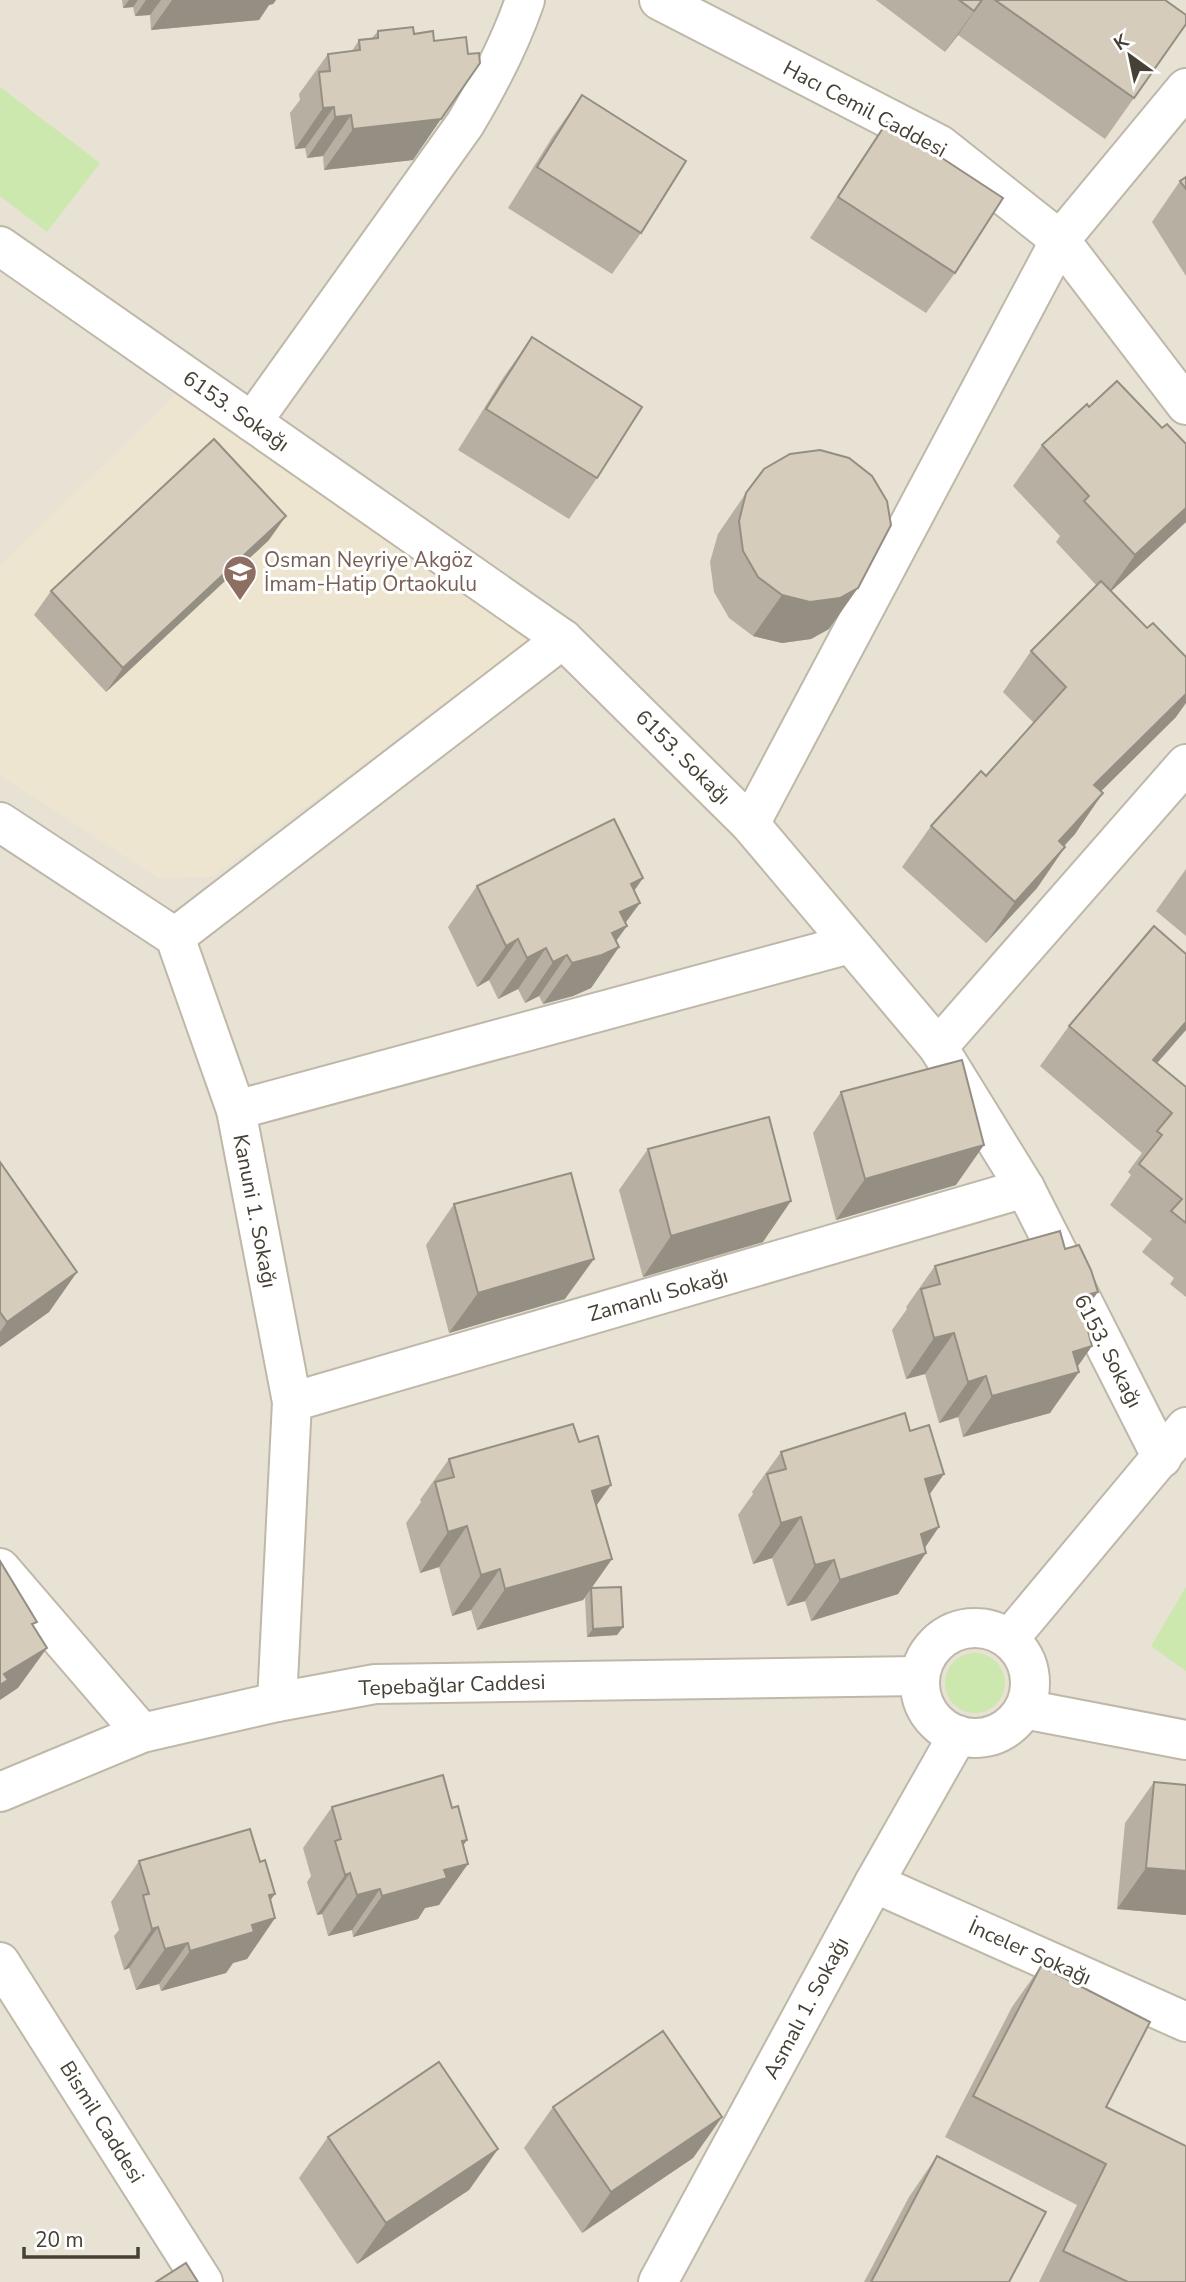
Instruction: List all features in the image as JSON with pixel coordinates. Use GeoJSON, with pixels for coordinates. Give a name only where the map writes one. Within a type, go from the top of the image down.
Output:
{"type":"FeatureCollection","features":[{"type":"Feature","properties":{"kind":"street"},"geometry":{"type":"LineString","coordinates":[[252,422],[466,124],[492,78],[525,0]]}},
{"type":"Feature","properties":{"kind":"street","name":"Hacı Cemil Caddesi"},"geometry":{"type":"LineString","coordinates":[[659,0],[940,145],[1060,240],[1186,405]]}},
{"type":"Feature","properties":{"kind":"street"},"geometry":{"type":"LineString","coordinates":[[750,824],[1060,240],[1181,104]]}},
{"type":"Feature","properties":{"kind":"street","name":"6153. Sokağı"},"geometry":{"type":"LineString","coordinates":[[0,246],[564,639],[750,824],[938,1047],[1025,1188],[1162,1458]]}},
{"type":"Feature","properties":{"kind":"street"},"geometry":{"type":"LineString","coordinates":[[0,822],[175,937],[564,639]]}},
{"type":"Feature","properties":{"kind":"street"},"geometry":{"type":"LineString","coordinates":[[938,1047],[1186,764]]}},
{"type":"Feature","properties":{"kind":"street","name":"Kanuni 1. Sokağı"},"geometry":{"type":"LineString","coordinates":[[175,937],[236,1111],[292,1402],[277,1702]]}},
{"type":"Feature","properties":{"kind":"street"},"geometry":{"type":"LineString","coordinates":[[236,1111],[850,944]]}},
{"type":"Feature","properties":{"kind":"street","name":"Zamanlı Sokağı"},"geometry":{"type":"LineString","coordinates":[[292,1402],[1025,1188]]}},
{"type":"Feature","properties":{"kind":"street"},"geometry":{"type":"LineString","coordinates":[[1009,1639],[1186,1427]]}},
{"type":"Feature","properties":{"kind":"street"},"geometry":{"type":"LineString","coordinates":[[0,1568],[142,1733]]}},
{"type":"Feature","properties":{"kind":"street"},"geometry":{"type":"LineString","coordinates":[[973,1628],[992,1631],[1009,1639],[1022,1654],[1029,1672],[1030,1690],[1024,1709],[1012,1724],[996,1734],[977,1738],[958,1735],[941,1727],[928,1712],[921,1695],[920,1676],[926,1657],[938,1642],[954,1632],[973,1628]]}},
{"type":"Feature","properties":{"kind":"street","name":"Tepebağlar Caddesi"},"geometry":{"type":"LineString","coordinates":[[0,1791],[142,1733],[277,1702],[375,1684],[920,1676]]}},
{"type":"Feature","properties":{"kind":"street"},"geometry":{"type":"LineString","coordinates":[[1024,1709],[1186,1740]]}},
{"type":"Feature","properties":{"kind":"street","name":"Asmalı 1. Sokağı"},"geometry":{"type":"LineString","coordinates":[[657,2282],[874,1883],[958,1735]]}},
{"type":"Feature","properties":{"kind":"street","name":"İnceler Sokağı"},"geometry":{"type":"LineString","coordinates":[[874,1883],[1186,2022]]}},
{"type":"Feature","properties":{"kind":"street","name":"Bismil Caddesi"},"geometry":{"type":"LineString","coordinates":[[0,1962],[204,2282]]}},
{"type":"Feature","properties":{"kind":"shaded area"},"geometry":{"type":"Polygon","coordinates":[[[0,0],[1186,0],[1186,2282],[0,2282],[0,0]]]}},
{"type":"Feature","properties":{"kind":"shaded area","name":"Osman Neyriye Akgöz İmam-Hatip Ortaokulu"},"geometry":{"type":"Polygon","coordinates":[[[176,394],[532,637],[212,877],[158,878],[0,775],[0,566],[176,394]]]}},
{"type":"Feature","properties":{"kind":"green space"},"geometry":{"type":"Polygon","coordinates":[[[0,87],[100,163],[47,232],[0,196],[0,87]]]}},
{"type":"Feature","properties":{"kind":"green space"},"geometry":{"type":"Polygon","coordinates":[[[1186,1587],[1186,1671],[1151,1646],[1186,1587]]]}},
{"type":"Feature","properties":{"kind":"green space"},"geometry":{"type":"Polygon","coordinates":[[[975,1653],[996,1662],[1005,1683],[996,1704],[975,1713],[954,1704],[945,1683],[954,1662],[975,1653]]]}},
{"type":"Feature","properties":{"kind":"building"},"geometry":{"type":"Polygon","coordinates":[[[959,0],[982,0],[974,11],[959,0]]]}},
{"type":"Feature","properties":{"kind":"building"},"geometry":{"type":"Polygon","coordinates":[[[995,0],[1165,0],[1186,15],[1186,24],[1134,98],[995,0]]]}},
{"type":"Feature","properties":{"kind":"building"},"geometry":{"type":"Polygon","coordinates":[[[413,27],[414,34],[433,31],[434,41],[466,37],[468,54],[479,53],[480,63],[441,119],[353,129],[351,115],[335,117],[334,107],[323,108],[319,72],[330,71],[328,54],[360,50],[359,40],[378,38],[378,31],[413,27]]]}},
{"type":"Feature","properties":{"kind":"building"},"geometry":{"type":"Polygon","coordinates":[[[582,95],[686,161],[641,233],[537,167],[582,95]]]}},
{"type":"Feature","properties":{"kind":"building"},"geometry":{"type":"Polygon","coordinates":[[[887,122],[1003,198],[955,273],[838,197],[887,122]]]}},
{"type":"Feature","properties":{"kind":"building"},"geometry":{"type":"Polygon","coordinates":[[[1186,177],[1186,189],[1180,181],[1186,177]]]}},
{"type":"Feature","properties":{"kind":"building"},"geometry":{"type":"Polygon","coordinates":[[[532,337],[642,407],[597,478],[486,409],[532,337]]]}},
{"type":"Feature","properties":{"kind":"building"},"geometry":{"type":"Polygon","coordinates":[[[1117,381],[1162,428],[1167,424],[1186,444],[1186,508],[1135,555],[1084,501],[1089,496],[1042,445],[1117,381]]]}},
{"type":"Feature","properties":{"kind":"building"},"geometry":{"type":"Polygon","coordinates":[[[214,439],[286,516],[123,668],[51,591],[214,439]]]}},
{"type":"Feature","properties":{"kind":"building"},"geometry":{"type":"Polygon","coordinates":[[[820,450],[849,458],[872,476],[887,501],[891,525],[858,588],[840,598],[810,602],[782,595],[758,577],[743,551],[739,521],[746,493],[764,469],[790,454],[820,450]]]}},
{"type":"Feature","properties":{"kind":"building"},"geometry":{"type":"Polygon","coordinates":[[[1101,581],[1147,628],[1153,623],[1186,657],[1186,694],[1094,785],[1103,793],[1059,841],[1065,847],[1015,902],[931,826],[981,771],[986,776],[1066,687],[1031,651],[1101,581]]]}},
{"type":"Feature","properties":{"kind":"building"},"geometry":{"type":"Polygon","coordinates":[[[614,819],[643,878],[631,884],[640,903],[620,912],[627,926],[612,933],[619,947],[572,963],[567,955],[553,962],[546,948],[527,958],[518,939],[506,946],[477,886],[614,819]]]}},
{"type":"Feature","properties":{"kind":"building"},"geometry":{"type":"Polygon","coordinates":[[[1154,926],[1186,954],[1186,1022],[1153,1060],[1186,1087],[1186,1223],[1171,1211],[1182,1199],[1139,1164],[1162,1135],[1157,1131],[1172,1113],[1069,1026],[1154,926]]]}},
{"type":"Feature","properties":{"kind":"building"},"geometry":{"type":"Polygon","coordinates":[[[962,1060],[984,1145],[865,1179],[841,1092],[962,1060]]]}},
{"type":"Feature","properties":{"kind":"building"},"geometry":{"type":"Polygon","coordinates":[[[769,1117],[791,1201],[671,1236],[648,1149],[769,1117]]]}},
{"type":"Feature","properties":{"kind":"building"},"geometry":{"type":"Polygon","coordinates":[[[0,1162],[77,1272],[7,1322],[0,1312],[0,1162]]]}},
{"type":"Feature","properties":{"kind":"building"},"geometry":{"type":"Polygon","coordinates":[[[571,1173],[594,1259],[478,1293],[454,1204],[571,1173]]]}},
{"type":"Feature","properties":{"kind":"building"},"geometry":{"type":"Polygon","coordinates":[[[1060,1231],[1065,1249],[1079,1245],[1098,1292],[1079,1297],[1092,1346],[1073,1352],[1079,1372],[992,1396],[986,1376],[968,1382],[954,1333],[934,1338],[921,1289],[940,1284],[935,1266],[1060,1231]]]}},
{"type":"Feature","properties":{"kind":"building"},"geometry":{"type":"Polygon","coordinates":[[[905,1413],[910,1431],[929,1425],[944,1474],[925,1479],[939,1527],[921,1534],[926,1553],[840,1580],[834,1560],[815,1565],[801,1517],[781,1523],[767,1474],[786,1469],[781,1452],[905,1413]]]}},
{"type":"Feature","properties":{"kind":"building"},"geometry":{"type":"Polygon","coordinates":[[[573,1424],[579,1442],[598,1436],[611,1485],[592,1491],[612,1559],[505,1589],[500,1569],[481,1575],[467,1526],[448,1532],[435,1482],[454,1477],[449,1459],[573,1424]]]}},
{"type":"Feature","properties":{"kind":"building"},"geometry":{"type":"Polygon","coordinates":[[[0,1561],[37,1622],[32,1624],[47,1648],[4,1674],[8,1680],[0,1685],[0,1561]]]}},
{"type":"Feature","properties":{"kind":"building"},"geometry":{"type":"Polygon","coordinates":[[[621,1587],[623,1627],[593,1629],[591,1588],[621,1587]]]}},
{"type":"Feature","properties":{"kind":"building"},"geometry":{"type":"Polygon","coordinates":[[[443,1775],[452,1808],[458,1806],[467,1840],[462,1841],[468,1864],[444,1870],[447,1878],[382,1896],[380,1889],[357,1895],[350,1873],[345,1875],[335,1841],[341,1839],[332,1807],[443,1775]]]}},
{"type":"Feature","properties":{"kind":"building"},"geometry":{"type":"Polygon","coordinates":[[[1154,1782],[1186,1785],[1186,1871],[1146,1868],[1154,1782]]]}},
{"type":"Feature","properties":{"kind":"building"},"geometry":{"type":"Polygon","coordinates":[[[250,1829],[260,1862],[265,1860],[275,1894],[269,1895],[275,1918],[252,1925],[254,1932],[190,1951],[188,1943],[165,1949],[158,1927],[152,1929],[143,1895],[149,1894],[139,1861],[250,1829]]]}},
{"type":"Feature","properties":{"kind":"building"},"geometry":{"type":"Polygon","coordinates":[[[1041,1966],[1150,2022],[1106,2107],[1186,2146],[1186,2282],[1128,2282],[1063,2251],[1106,2164],[973,2096],[1041,1966]]]}},
{"type":"Feature","properties":{"kind":"building"},"geometry":{"type":"Polygon","coordinates":[[[663,2031],[722,2117],[611,2192],[553,2107],[663,2031]]]}},
{"type":"Feature","properties":{"kind":"building"},"geometry":{"type":"Polygon","coordinates":[[[439,2062],[498,2149],[386,2223],[328,2137],[439,2062]]]}},
{"type":"Feature","properties":{"kind":"building"},"geometry":{"type":"Polygon","coordinates":[[[937,2156],[1046,2212],[1009,2282],[871,2282],[937,2156]]]}},
{"type":"Feature","properties":{"kind":"building"},"geometry":{"type":"Polygon","coordinates":[[[186,2263],[198,2282],[156,2282],[186,2263]]]}},
{"type":"Feature","properties":{"kind":"place","name":"Osman Neyriye Akgöz İmam-Hatip Ortaokulu"},"geometry":{"type":"Point","coordinates":[240,602]}}]}
